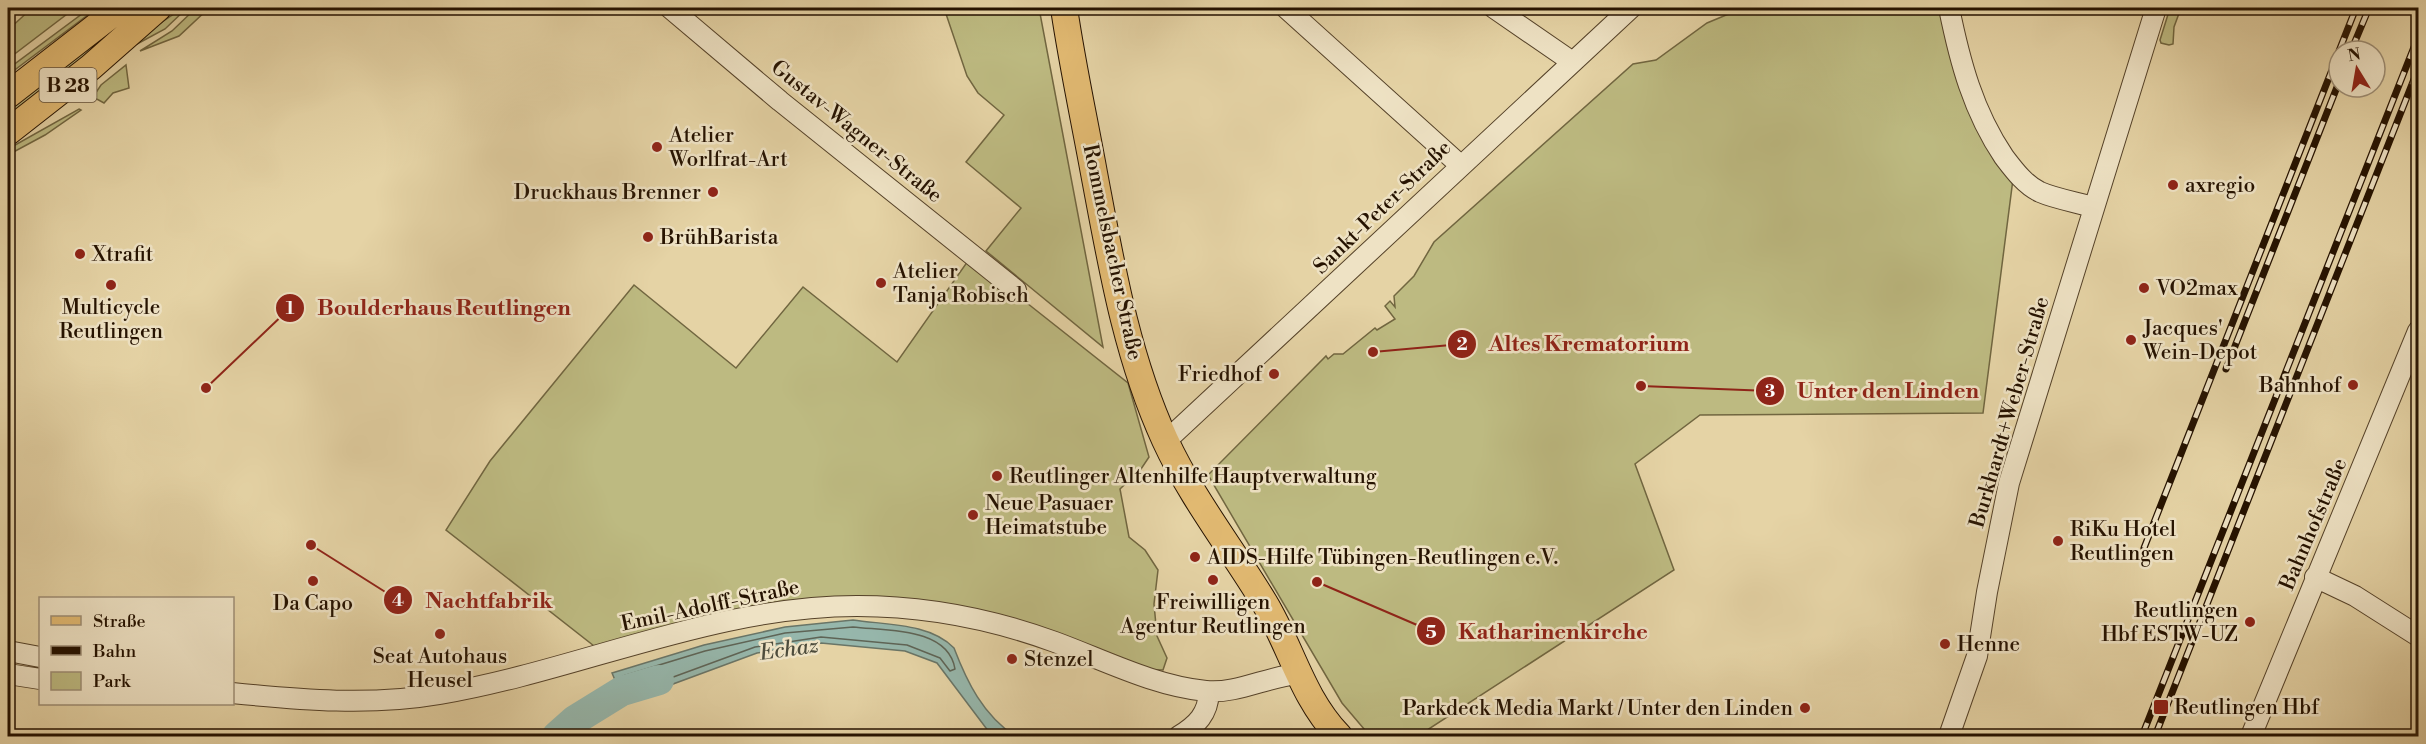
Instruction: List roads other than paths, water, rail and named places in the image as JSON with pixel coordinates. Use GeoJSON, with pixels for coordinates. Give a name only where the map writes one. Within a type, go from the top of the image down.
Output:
{"type":"FeatureCollection","features":[{"type":"Feature","properties":{"kind":"main road","name":"B 28"},"geometry":{"type":"LineString","coordinates":[[8,95],[120,8]]}},
{"type":"Feature","properties":{"kind":"main road","name":"B 28"},"geometry":{"type":"LineString","coordinates":[[8,132],[91,67],[158,8]]}},
{"type":"Feature","properties":{"kind":"main road","name":"Rommelsbacher Straße"},"geometry":{"type":"LineString","coordinates":[[1064,8],[1113,274],[1136,362],[1166,441],[1265,605],[1297,674],[1317,710],[1339,736]]}},
{"type":"Feature","properties":{"kind":"street","name":"Gustav-Wagner-Straße"},"geometry":{"type":"LineString","coordinates":[[670,8],[780,101],[1016,290]]}},
{"type":"Feature","properties":{"kind":"street"},"geometry":{"type":"LineString","coordinates":[[1286,8],[1460,165]]}},
{"type":"Feature","properties":{"kind":"street"},"geometry":{"type":"LineString","coordinates":[[1494,8],[1572,61]]}},
{"type":"Feature","properties":{"kind":"street","name":"Sankt-Peter-Straße"},"geometry":{"type":"LineString","coordinates":[[1166,441],[1631,8]]}},
{"type":"Feature","properties":{"kind":"street"},"geometry":{"type":"LineString","coordinates":[[1949,8],[1972,97],[1982,122],[2010,165],[2024,182],[2040,192],[2093,207]]}},
{"type":"Feature","properties":{"kind":"street","name":"Burkhardt+Weber-Straße"},"geometry":{"type":"LineString","coordinates":[[1949,736],[1977,656],[1987,592],[2009,483],[2156,8]]}},
{"type":"Feature","properties":{"kind":"street","name":"Bahnhofstraße"},"geometry":{"type":"LineString","coordinates":[[2251,736],[2418,331]]}},
{"type":"Feature","properties":{"kind":"street"},"geometry":{"type":"LineString","coordinates":[[2315,578],[2355,596],[2418,636]]}},
{"type":"Feature","properties":{"kind":"street","name":"Emil-Adolff-Straße"},"geometry":{"type":"LineString","coordinates":[[234,693],[369,702],[425,696],[498,682],[753,616],[798,609],[856,606],[926,610],[988,622],[1032,634],[1143,675],[1181,687],[1209,692],[1229,690],[1297,674]]}},
{"type":"Feature","properties":{"kind":"street"},"geometry":{"type":"LineString","coordinates":[[8,651],[39,657]]}},
{"type":"Feature","properties":{"kind":"street"},"geometry":{"type":"LineString","coordinates":[[8,674],[39,679]]}},
{"type":"Feature","properties":{"kind":"street"},"geometry":{"type":"LineString","coordinates":[[1179,736],[1201,719],[1206,711],[1209,692]]}},
{"type":"Feature","properties":{"kind":"water"},"geometry":{"type":"Polygon","coordinates":[[[853,620],[907,626],[944,640],[954,648],[977,697],[985,708],[1015,736],[992,736],[937,663],[905,651],[821,643],[757,653],[654,691],[648,684],[621,694],[612,673],[704,645],[785,627],[853,620]]]}},
{"type":"Feature","properties":{"kind":"waterway","name":"Echaz"},"geometry":{"type":"LineString","coordinates":[[557,736],[575,720],[622,691],[659,680]]}},
{"type":"Feature","properties":{"kind":"railway"},"geometry":{"type":"LineString","coordinates":[[2344,39],[2356,8]]}},
{"type":"Feature","properties":{"kind":"railway"},"geometry":{"type":"LineString","coordinates":[[2356,39],[2369,8]]}},
{"type":"Feature","properties":{"kind":"railway"},"geometry":{"type":"LineString","coordinates":[[2142,736],[2418,37]]}},
{"type":"Feature","properties":{"kind":"railway"},"geometry":{"type":"LineString","coordinates":[[2155,736],[2418,69]]}},
{"type":"Feature","properties":{"kind":"railway"},"geometry":{"type":"LineString","coordinates":[[2144,548],[2327,83]]}},
{"type":"Feature","properties":{"kind":"railway"},"geometry":{"type":"LineString","coordinates":[[2226,369],[2332,99]]}},
{"type":"Feature","properties":{"kind":"place","name":"Atelier Worlfrat-Art"},"geometry":{"type":"Point","coordinates":[657,147]}},
{"type":"Feature","properties":{"kind":"place","name":"axregio"},"geometry":{"type":"Point","coordinates":[2173,185]}},
{"type":"Feature","properties":{"kind":"place","name":"Druckhaus Brenner"},"geometry":{"type":"Point","coordinates":[713,192]}},
{"type":"Feature","properties":{"kind":"place","name":"BrühBarista"},"geometry":{"type":"Point","coordinates":[648,237]}},
{"type":"Feature","properties":{"kind":"place","name":"Xtrafit"},"geometry":{"type":"Point","coordinates":[80,254]}},
{"type":"Feature","properties":{"kind":"place","name":"Atelier Tanja Robisch"},"geometry":{"type":"Point","coordinates":[881,283]}},
{"type":"Feature","properties":{"kind":"place","name":"Multicycle Reutlingen"},"geometry":{"type":"Point","coordinates":[111,285]}},
{"type":"Feature","properties":{"kind":"place","name":"VO2max"},"geometry":{"type":"Point","coordinates":[2144,288]}},
{"type":"Feature","properties":{"kind":"place","name":"Jacques' Wein-Depot"},"geometry":{"type":"Point","coordinates":[2131,340]}},
{"type":"Feature","properties":{"kind":"place","name":"Altes Krematorium"},"geometry":{"type":"Point","coordinates":[1373,352]}},
{"type":"Feature","properties":{"kind":"place","name":"Friedhof"},"geometry":{"type":"Point","coordinates":[1274,374]}},
{"type":"Feature","properties":{"kind":"place","name":"Bahnhof"},"geometry":{"type":"Point","coordinates":[2353,385]}},
{"type":"Feature","properties":{"kind":"place","name":"Unter den Linden"},"geometry":{"type":"Point","coordinates":[1641,386]}},
{"type":"Feature","properties":{"kind":"place","name":"Boulderhaus Reutlingen"},"geometry":{"type":"Point","coordinates":[206,388]}},
{"type":"Feature","properties":{"kind":"place","name":"Reutlinger Altenhilfe Hauptverwaltung"},"geometry":{"type":"Point","coordinates":[997,476]}},
{"type":"Feature","properties":{"kind":"place","name":"Neue Pasuaer Heimatstube"},"geometry":{"type":"Point","coordinates":[973,515]}},
{"type":"Feature","properties":{"kind":"place","name":"RiKu Hotel Reutlingen"},"geometry":{"type":"Point","coordinates":[2058,541]}},
{"type":"Feature","properties":{"kind":"place","name":"Nachtfabrik"},"geometry":{"type":"Point","coordinates":[311,545]}},
{"type":"Feature","properties":{"kind":"place","name":"AIDS-Hilfe Tübingen-Reutlingen e.V."},"geometry":{"type":"Point","coordinates":[1195,557]}},
{"type":"Feature","properties":{"kind":"place","name":"Freiwilligen Agentur Reutlingen"},"geometry":{"type":"Point","coordinates":[1213,580]}},
{"type":"Feature","properties":{"kind":"place","name":"Da Capo"},"geometry":{"type":"Point","coordinates":[313,581]}},
{"type":"Feature","properties":{"kind":"place","name":"Katharinenkirche"},"geometry":{"type":"Point","coordinates":[1317,582]}},
{"type":"Feature","properties":{"kind":"place","name":"Reutlingen Hbf ESTW-UZ"},"geometry":{"type":"Point","coordinates":[2250,622]}},
{"type":"Feature","properties":{"kind":"place","name":"Seat Autohaus Heusel"},"geometry":{"type":"Point","coordinates":[440,634]}},
{"type":"Feature","properties":{"kind":"place","name":"Henne"},"geometry":{"type":"Point","coordinates":[1945,644]}},
{"type":"Feature","properties":{"kind":"place","name":"Stenzel"},"geometry":{"type":"Point","coordinates":[1012,659]}},
{"type":"Feature","properties":{"kind":"place","name":"Reutlingen Hbf"},"geometry":{"type":"Point","coordinates":[2161,707]}},
{"type":"Feature","properties":{"kind":"place","name":"Parkdeck Media Markt / Unter den Linden"},"geometry":{"type":"Point","coordinates":[1805,708]}}]}
